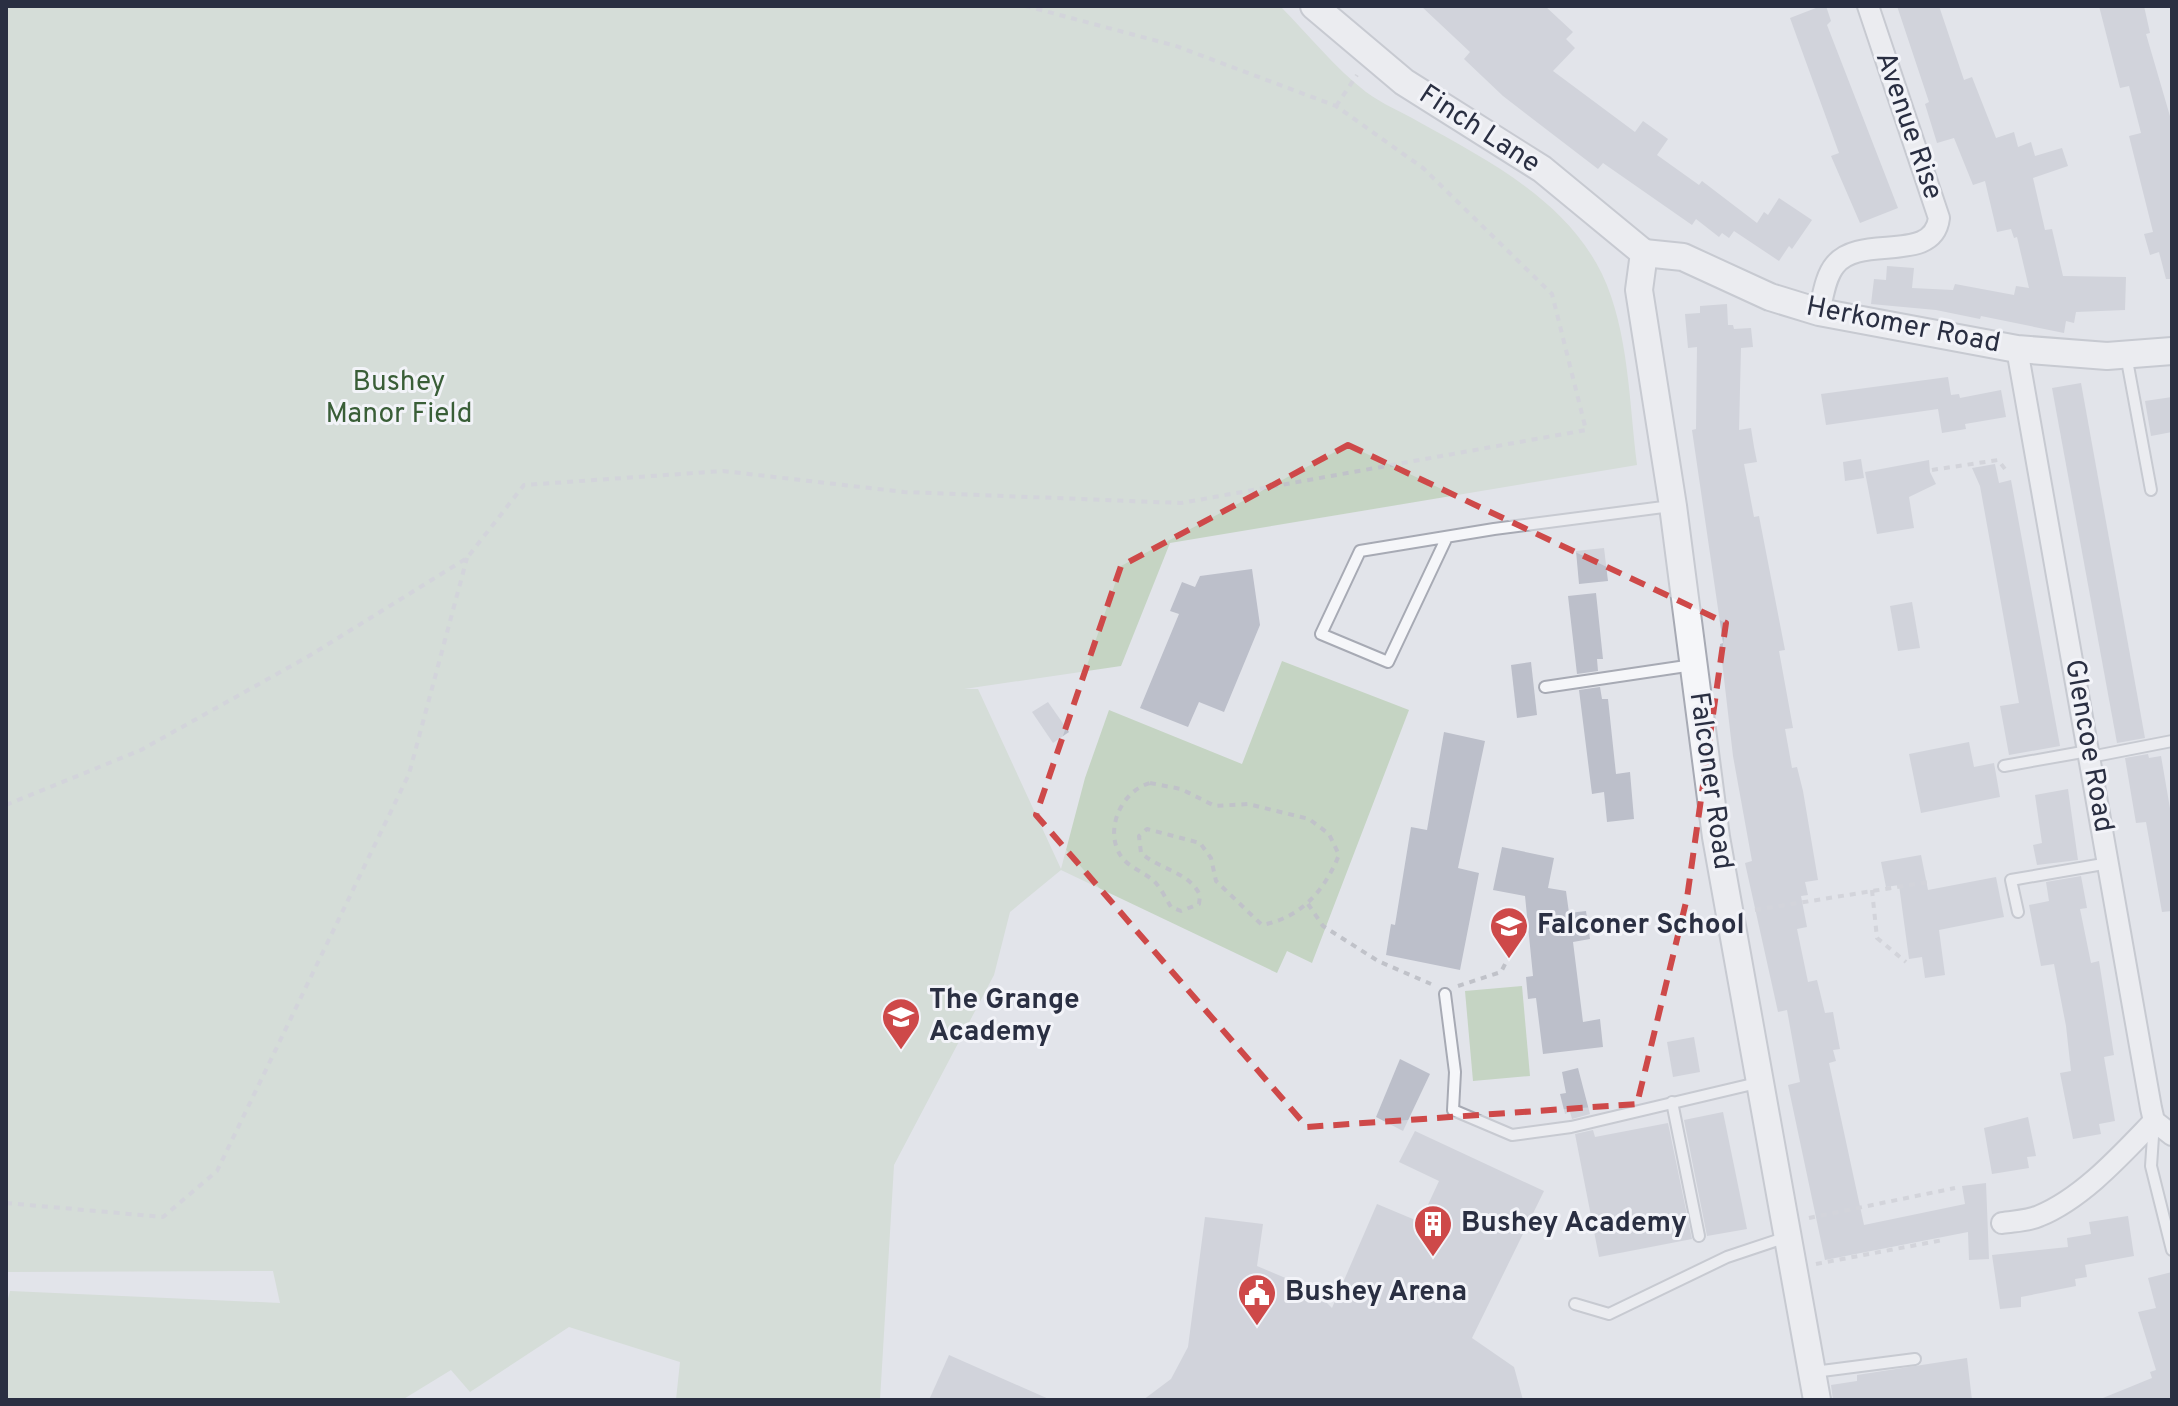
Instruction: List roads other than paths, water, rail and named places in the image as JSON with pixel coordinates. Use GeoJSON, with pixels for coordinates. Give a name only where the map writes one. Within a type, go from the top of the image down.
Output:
{"type":"FeatureCollection","features":[{"type":"Feature","properties":{"kind":"street","name":"Finch Lane"},"geometry":{"type":"LineString","coordinates":[[1314,6],[1404,82],[1542,169],[1644,253]]}},
{"type":"Feature","properties":{"kind":"street","name":"Avenue Rise"},"geometry":{"type":"LineString","coordinates":[[1819,312],[1827,278],[1843,257],[1867,248],[1913,245],[1926,241],[1938,228],[1939,218],[1868,6]]}},
{"type":"Feature","properties":{"kind":"street","name":"Herkomer Road"},"geometry":{"type":"LineString","coordinates":[[1644,253],[1683,257],[1770,297],[1819,312],[2017,349],[2126,355],[2172,351]]}},
{"type":"Feature","properties":{"kind":"street","name":"Falconer Road"},"geometry":{"type":"LineString","coordinates":[[1644,253],[1639,290],[1673,506],[1729,915],[1817,1400]]}},
{"type":"Feature","properties":{"kind":"street","name":"Glencoe Road"},"geometry":{"type":"LineString","coordinates":[[2017,349],[2154,1121]]}},
{"type":"Feature","properties":{"kind":"street"},"geometry":{"type":"LineString","coordinates":[[2002,1223],[2036,1218],[2055,1209],[2124,1152],[2154,1121],[2172,1135]]}},
{"type":"Feature","properties":{"kind":"lane"},"geometry":{"type":"LineString","coordinates":[[2126,355],[2151,490]]}},
{"type":"Feature","properties":{"kind":"lane"},"geometry":{"type":"LineString","coordinates":[[1447,537],[1388,662],[1321,634],[1360,551],[1447,537],[1673,506]]}},
{"type":"Feature","properties":{"kind":"lane"},"geometry":{"type":"LineString","coordinates":[[1545,687],[1693,665]]}},
{"type":"Feature","properties":{"kind":"lane"},"geometry":{"type":"LineString","coordinates":[[2004,766],[2172,741]]}},
{"type":"Feature","properties":{"kind":"lane"},"geometry":{"type":"LineString","coordinates":[[2018,912],[2011,880],[2109,863]]}},
{"type":"Feature","properties":{"kind":"lane"},"geometry":{"type":"LineString","coordinates":[[1445,994],[1455,1072],[1453,1110],[1512,1135],[1571,1127],[1759,1083]]}},
{"type":"Feature","properties":{"kind":"lane"},"geometry":{"type":"LineString","coordinates":[[1672,1102],[1699,1236]]}},
{"type":"Feature","properties":{"kind":"lane"},"geometry":{"type":"LineString","coordinates":[[2154,1121],[2151,1166],[2172,1250]]}},
{"type":"Feature","properties":{"kind":"lane"},"geometry":{"type":"LineString","coordinates":[[1575,1304],[1609,1314],[1788,1229]]}},
{"type":"Feature","properties":{"kind":"lane"},"geometry":{"type":"LineString","coordinates":[[1813,1372],[1915,1359]]}},
{"type":"Feature","properties":{"kind":"place","name":"Falconer School"},"geometry":{"type":"Point","coordinates":[1509,960]}},
{"type":"Feature","properties":{"kind":"place","name":"The Grange Academy"},"geometry":{"type":"Point","coordinates":[901,1051]}},
{"type":"Feature","properties":{"kind":"place","name":"Bushey Academy"},"geometry":{"type":"Point","coordinates":[1433,1258]}},
{"type":"Feature","properties":{"kind":"place","name":"Bushey Arena"},"geometry":{"type":"Point","coordinates":[1257,1327]}},
{"type":"Feature","properties":{"kind":"park label","name":"Bushey Manor Field"},"geometry":{"type":"Point","coordinates":[399,399]}}]}
